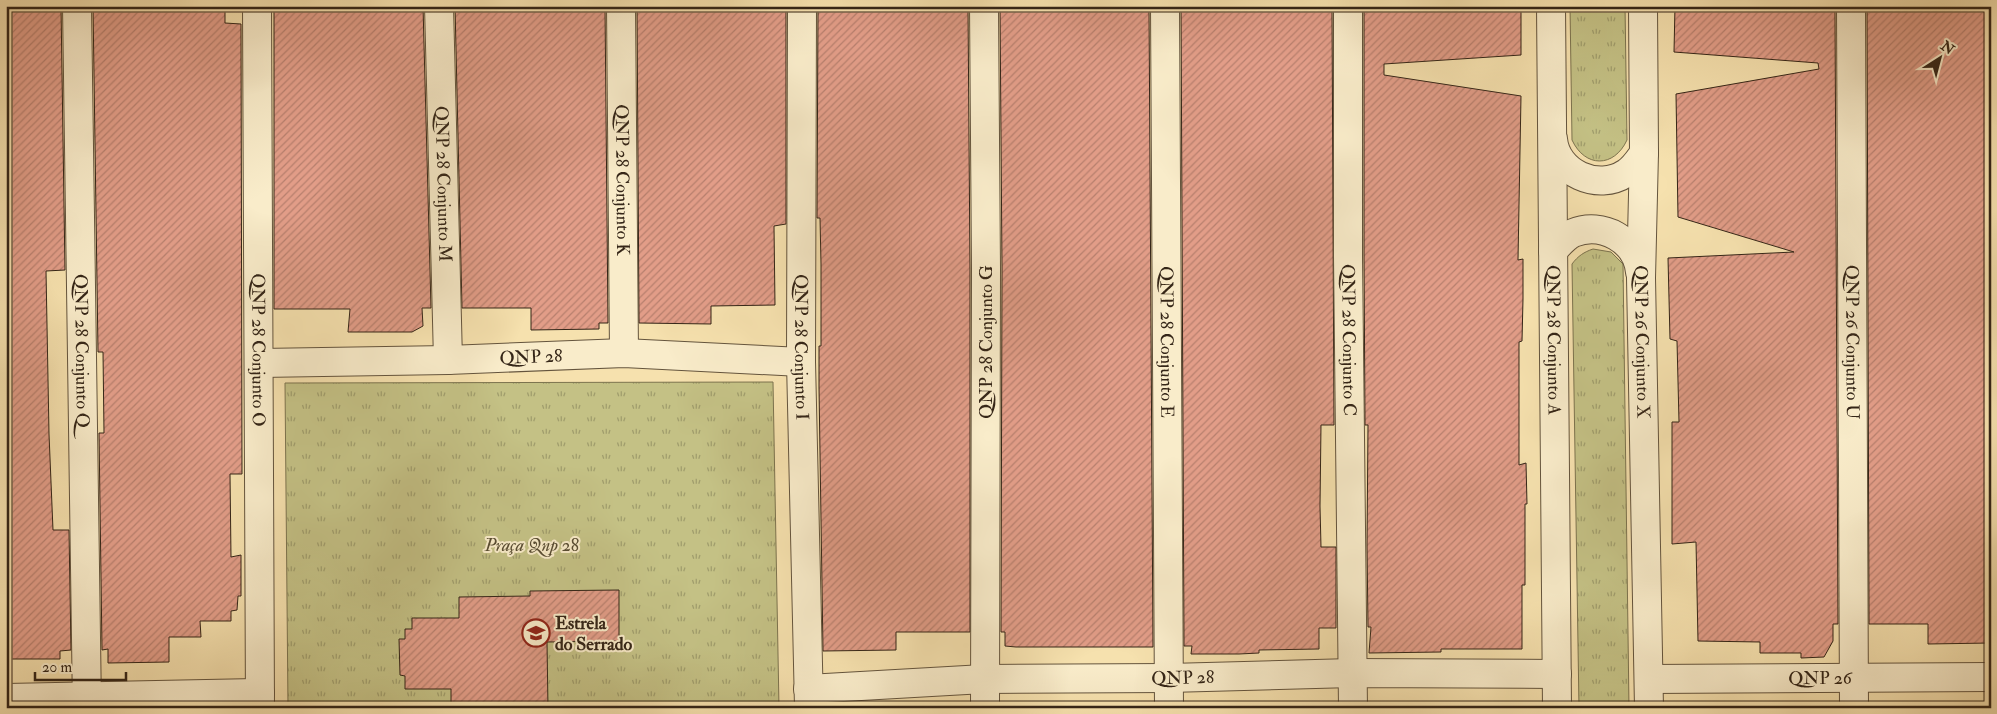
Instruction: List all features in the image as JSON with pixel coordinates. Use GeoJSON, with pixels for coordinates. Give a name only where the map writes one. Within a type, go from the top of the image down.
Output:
{"type":"FeatureCollection","features":[{"type":"Feature","properties":{"kind":"street","name":"QNP 28 Conjunto Q"},"geometry":{"type":"LineString","coordinates":[[77,6],[87,702]]}},
{"type":"Feature","properties":{"kind":"street","name":"QNP 28 Conjunto O"},"geometry":{"type":"LineString","coordinates":[[257,6],[260,700]]}},
{"type":"Feature","properties":{"kind":"street","name":"QNP 28 Conjunto M"},"geometry":{"type":"LineString","coordinates":[[439,6],[448,360]]}},
{"type":"Feature","properties":{"kind":"street","name":"QNP 28 Conjunto K"},"geometry":{"type":"LineString","coordinates":[[621,6],[624,353]]}},
{"type":"Feature","properties":{"kind":"street","name":"QNP 28 Conjunto I"},"geometry":{"type":"LineString","coordinates":[[802,6],[801,362],[809,698]]}},
{"type":"Feature","properties":{"kind":"street","name":"QNP 28 Conjunto G"},"geometry":{"type":"LineString","coordinates":[[984,6],[986,269],[985,708]]}},
{"type":"Feature","properties":{"kind":"street","name":"QNP 28 Conjunto E"},"geometry":{"type":"LineString","coordinates":[[1165,6],[1169,708]]}},
{"type":"Feature","properties":{"kind":"street","name":"QNP 28 Conjunto C"},"geometry":{"type":"LineString","coordinates":[[1348,6],[1348,257],[1353,708]]}},
{"type":"Feature","properties":{"kind":"street","name":"QNP 28 Conjunto A"},"geometry":{"type":"LineString","coordinates":[[1551,6],[1557,708]]}},
{"type":"Feature","properties":{"kind":"street","name":"QNP 26 Conjunto X"},"geometry":{"type":"LineString","coordinates":[[1642,6],[1644,153],[1641,278],[1649,708]]}},
{"type":"Feature","properties":{"kind":"street","name":"QNP 26 Conjunto U"},"geometry":{"type":"LineString","coordinates":[[1851,6],[1854,708]]}},
{"type":"Feature","properties":{"kind":"street"},"geometry":{"type":"LineString","coordinates":[[1553,130],[1554,144],[1560,158],[1569,170],[1582,177],[1596,181],[1611,180],[1624,174],[1636,165],[1644,153]]}},
{"type":"Feature","properties":{"kind":"street"},"geometry":{"type":"LineString","coordinates":[[1552,250],[1571,234],[1582,230],[1595,229],[1607,232],[1628,244],[1640,266],[1641,278]]}},
{"type":"Feature","properties":{"kind":"street","name":"QNP 28"},"geometry":{"type":"LineString","coordinates":[[260,362],[448,360],[624,353],[801,362]]}},
{"type":"Feature","properties":{"kind":"street","name":"QNP 28"},"geometry":{"type":"LineString","coordinates":[[809,698],[984,679],[1169,678],[1352,673],[1557,674]]}},
{"type":"Feature","properties":{"kind":"street","name":"QNP 26"},"geometry":{"type":"LineString","coordinates":[[1649,679],[1991,677]]}},
{"type":"Feature","properties":{"kind":"street"},"geometry":{"type":"LineString","coordinates":[[6,698],[87,702],[260,700]]}},
{"type":"Feature","properties":{"kind":"green space"},"geometry":{"type":"Polygon","coordinates":[[[1570,6],[1625,6],[1627,140],[1615,156],[1607,160],[1592,160],[1584,156],[1572,140],[1570,6]]]}},
{"type":"Feature","properties":{"kind":"green space"},"geometry":{"type":"Polygon","coordinates":[[[1593,249],[1611,252],[1623,264],[1629,708],[1579,708],[1572,264],[1581,255],[1593,249]]]}},
{"type":"Feature","properties":{"kind":"green space","name":"Praça Qnp 28"},"geometry":{"type":"Polygon","coordinates":[[[773,382],[779,708],[288,708],[285,383],[773,382]]]}},
{"type":"Feature","properties":{"kind":"building"},"geometry":{"type":"Polygon","coordinates":[[[6,6],[61,6],[65,270],[46,271],[53,530],[69,530],[71,650],[60,651],[60,659],[6,659],[6,6]]]}},
{"type":"Feature","properties":{"kind":"building"},"geometry":{"type":"Polygon","coordinates":[[[93,6],[225,6],[225,23],[241,24],[242,474],[230,474],[231,557],[241,555],[241,596],[238,596],[237,610],[231,611],[231,621],[200,621],[201,637],[169,637],[169,662],[108,663],[108,649],[102,650],[99,433],[104,433],[103,352],[98,352],[93,6]]]}},
{"type":"Feature","properties":{"kind":"building"},"geometry":{"type":"Polygon","coordinates":[[[274,6],[423,6],[431,308],[422,308],[423,326],[412,332],[348,332],[350,309],[274,309],[274,6]]]}},
{"type":"Feature","properties":{"kind":"building"},"geometry":{"type":"Polygon","coordinates":[[[455,6],[605,6],[608,323],[599,323],[599,329],[531,330],[531,308],[462,308],[455,6]]]}},
{"type":"Feature","properties":{"kind":"building"},"geometry":{"type":"Polygon","coordinates":[[[637,6],[786,6],[786,224],[774,226],[775,305],[711,306],[711,324],[639,323],[637,6]]]}},
{"type":"Feature","properties":{"kind":"building"},"geometry":{"type":"Polygon","coordinates":[[[818,6],[968,6],[970,632],[896,632],[896,650],[823,651],[819,387],[821,264],[820,218],[817,218],[818,6]]]}},
{"type":"Feature","properties":{"kind":"building"},"geometry":{"type":"Polygon","coordinates":[[[1000,6],[1149,6],[1153,647],[1005,646],[1005,632],[1001,632],[1002,269],[1000,6]]]}},
{"type":"Feature","properties":{"kind":"building"},"geometry":{"type":"Polygon","coordinates":[[[1181,6],[1332,6],[1334,425],[1321,425],[1320,506],[1321,547],[1336,547],[1336,628],[1319,628],[1319,649],[1259,650],[1259,653],[1239,654],[1191,654],[1192,646],[1184,646],[1181,6]]]}},
{"type":"Feature","properties":{"kind":"building"},"geometry":{"type":"Polygon","coordinates":[[[1364,6],[1521,6],[1521,55],[1384,64],[1384,75],[1521,96],[1518,260],[1523,259],[1523,299],[1522,341],[1519,342],[1519,465],[1526,463],[1527,504],[1525,504],[1525,585],[1522,585],[1522,649],[1441,649],[1441,652],[1369,653],[1371,627],[1368,627],[1368,425],[1365,425],[1364,6]]]}},
{"type":"Feature","properties":{"kind":"building"},"geometry":{"type":"Polygon","coordinates":[[[1675,6],[1817,6],[1817,10],[1835,11],[1838,624],[1833,624],[1833,641],[1824,657],[1801,658],[1801,653],[1760,653],[1760,642],[1698,641],[1696,542],[1672,544],[1672,422],[1679,422],[1677,341],[1670,339],[1668,258],[1794,252],[1678,217],[1676,94],[1819,69],[1818,63],[1674,52],[1675,6]]]}},
{"type":"Feature","properties":{"kind":"building"},"geometry":{"type":"Polygon","coordinates":[[[1867,6],[1991,6],[1991,643],[1928,644],[1928,624],[1869,624],[1867,6]]]}},
{"type":"Feature","properties":{"kind":"building"},"geometry":{"type":"Polygon","coordinates":[[[619,590],[619,641],[547,642],[548,708],[451,708],[451,689],[405,689],[405,676],[400,675],[399,639],[405,639],[405,629],[412,629],[412,618],[459,618],[459,597],[530,596],[530,591],[619,590]]]}},
{"type":"Feature","properties":{"kind":"place","name":"Estrela do Serrado"},"geometry":{"type":"Point","coordinates":[536,633]}}]}
